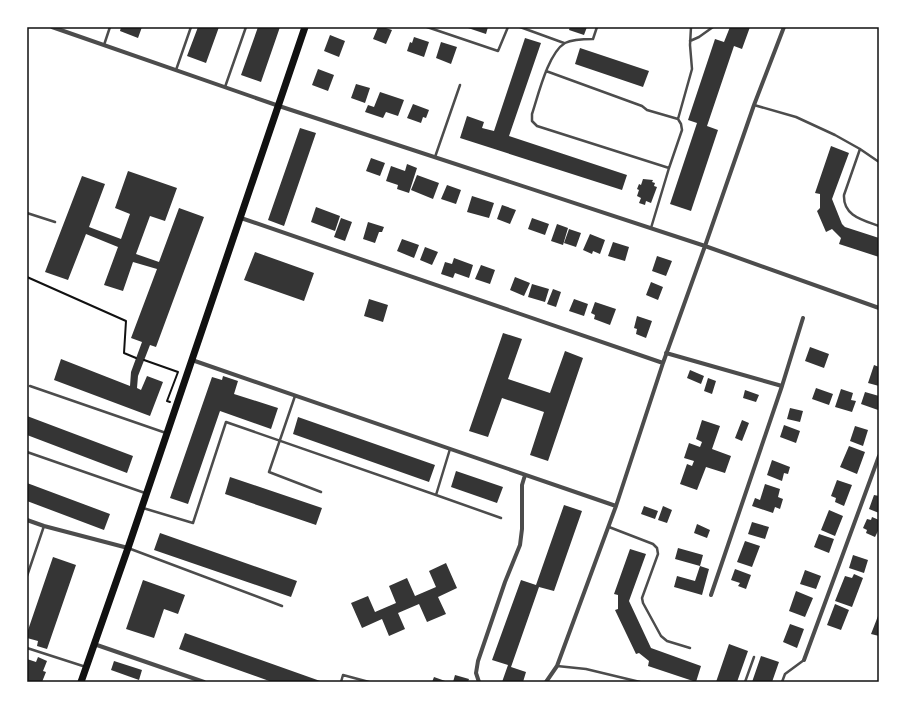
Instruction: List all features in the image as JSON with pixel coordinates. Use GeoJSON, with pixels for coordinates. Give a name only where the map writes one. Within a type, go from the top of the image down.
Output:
{"type":"FeatureCollection","features":[{"type":"Feature","properties":{"kind":"main road"},"geometry":{"type":"LineString","coordinates":[[81,682],[241,218],[305,27]]}},
{"type":"Feature","properties":{"kind":"street"},"geometry":{"type":"LineString","coordinates":[[52,27],[279,106],[705,246],[879,308]]}},
{"type":"Feature","properties":{"kind":"street"},"geometry":{"type":"LineString","coordinates":[[546,682],[557,666],[616,506],[666,353],[754,105],[784,27]]}},
{"type":"Feature","properties":{"kind":"street"},"geometry":{"type":"LineString","coordinates":[[241,218],[663,362]]}},
{"type":"Feature","properties":{"kind":"street"},"geometry":{"type":"LineString","coordinates":[[711,595],[782,386],[803,318]]}},
{"type":"Feature","properties":{"kind":"street"},"geometry":{"type":"LineString","coordinates":[[666,353],[782,386]]}},
{"type":"Feature","properties":{"kind":"street"},"geometry":{"type":"LineString","coordinates":[[192,360],[616,506]]}},
{"type":"Feature","properties":{"kind":"street"},"geometry":{"type":"LineString","coordinates":[[804,660],[879,456]]}},
{"type":"Feature","properties":{"kind":"street"},"geometry":{"type":"LineString","coordinates":[[479,682],[476,672],[478,661],[505,582],[520,545],[522,529],[522,485],[525,475]]}},
{"type":"Feature","properties":{"kind":"street"},"geometry":{"type":"LineString","coordinates":[[27,520],[44,526],[128,548]]}},
{"type":"Feature","properties":{"kind":"street"},"geometry":{"type":"LineString","coordinates":[[94,644],[204,682]]}},
{"type":"Feature","properties":{"kind":"lane"},"geometry":{"type":"LineString","coordinates":[[104,45],[110,27]]}},
{"type":"Feature","properties":{"kind":"lane"},"geometry":{"type":"LineString","coordinates":[[176,70],[191,27]]}},
{"type":"Feature","properties":{"kind":"lane"},"geometry":{"type":"LineString","coordinates":[[225,87],[246,27]]}},
{"type":"Feature","properties":{"kind":"lane"},"geometry":{"type":"LineString","coordinates":[[427,27],[498,51],[508,27]]}},
{"type":"Feature","properties":{"kind":"lane"},"geometry":{"type":"LineString","coordinates":[[520,27],[564,44]]}},
{"type":"Feature","properties":{"kind":"lane"},"geometry":{"type":"LineString","coordinates":[[597,27],[593,40],[578,39],[564,44],[556,52],[546,71],[532,114],[532,121],[538,126],[669,168]]}},
{"type":"Feature","properties":{"kind":"lane"},"geometry":{"type":"LineString","coordinates":[[678,119],[692,69],[690,41],[692,27]]}},
{"type":"Feature","properties":{"kind":"lane"},"geometry":{"type":"LineString","coordinates":[[690,41],[699,37],[713,27]]}},
{"type":"Feature","properties":{"kind":"lane"},"geometry":{"type":"LineString","coordinates":[[546,71],[642,106],[647,110],[678,119],[682,130],[651,228]]}},
{"type":"Feature","properties":{"kind":"lane"},"geometry":{"type":"LineString","coordinates":[[435,157],[460,86]]}},
{"type":"Feature","properties":{"kind":"lane"},"geometry":{"type":"LineString","coordinates":[[754,105],[796,117],[835,135],[879,162]]}},
{"type":"Feature","properties":{"kind":"lane"},"geometry":{"type":"LineString","coordinates":[[860,149],[844,195],[844,201],[851,215],[879,226]]}},
{"type":"Feature","properties":{"kind":"lane"},"geometry":{"type":"LineString","coordinates":[[27,213],[55,222]]}},
{"type":"Feature","properties":{"kind":"lane"},"geometry":{"type":"LineString","coordinates":[[30,386],[167,433]]}},
{"type":"Feature","properties":{"kind":"lane"},"geometry":{"type":"LineString","coordinates":[[295,395],[269,472],[321,492]]}},
{"type":"Feature","properties":{"kind":"lane"},"geometry":{"type":"LineString","coordinates":[[141,508],[193,523],[226,422],[501,518]]}},
{"type":"Feature","properties":{"kind":"lane"},"geometry":{"type":"LineString","coordinates":[[436,495],[450,449]]}},
{"type":"Feature","properties":{"kind":"lane"},"geometry":{"type":"LineString","coordinates":[[27,452],[146,494]]}},
{"type":"Feature","properties":{"kind":"lane"},"geometry":{"type":"LineString","coordinates":[[27,576],[44,526]]}},
{"type":"Feature","properties":{"kind":"lane"},"geometry":{"type":"LineString","coordinates":[[608,527],[653,544],[657,548],[658,554],[642,598],[643,603],[661,636],[667,641],[690,648]]}},
{"type":"Feature","properties":{"kind":"lane"},"geometry":{"type":"LineString","coordinates":[[128,548],[282,606]]}},
{"type":"Feature","properties":{"kind":"lane"},"geometry":{"type":"LineString","coordinates":[[27,648],[86,667]]}},
{"type":"Feature","properties":{"kind":"lane"},"geometry":{"type":"LineString","coordinates":[[745,682],[754,657]]}},
{"type":"Feature","properties":{"kind":"lane"},"geometry":{"type":"LineString","coordinates":[[782,682],[785,674],[804,660]]}},
{"type":"Feature","properties":{"kind":"lane"},"geometry":{"type":"LineString","coordinates":[[557,666],[586,669],[640,682]]}},
{"type":"Feature","properties":{"kind":"lane"},"geometry":{"type":"LineString","coordinates":[[341,682],[343,674],[369,682]]}},
{"type":"Feature","properties":{"kind":"path"},"geometry":{"type":"LineString","coordinates":[[27,276],[126,321],[124,353],[136,358]]}},
{"type":"Feature","properties":{"kind":"path"},"geometry":{"type":"LineString","coordinates":[[144,360],[178,372]]}},
{"type":"Feature","properties":{"kind":"building"},"geometry":{"type":"Polygon","coordinates":[[[121,27],[142,27],[138,38],[120,31],[121,27]]]}},
{"type":"Feature","properties":{"kind":"building"},"geometry":{"type":"Polygon","coordinates":[[[198,27],[219,27],[206,63],[187,56],[198,27]]]}},
{"type":"Feature","properties":{"kind":"building"},"geometry":{"type":"Polygon","coordinates":[[[258,27],[280,27],[261,82],[241,75],[258,27]]]}},
{"type":"Feature","properties":{"kind":"building"},"geometry":{"type":"Polygon","coordinates":[[[378,27],[392,30],[386,44],[373,39],[378,27]]]}},
{"type":"Feature","properties":{"kind":"building"},"geometry":{"type":"Polygon","coordinates":[[[465,27],[488,27],[486,34],[465,27]]]}},
{"type":"Feature","properties":{"kind":"building"},"geometry":{"type":"Polygon","coordinates":[[[570,27],[587,27],[584,35],[569,30],[570,27]]]}},
{"type":"Feature","properties":{"kind":"building"},"geometry":{"type":"Polygon","coordinates":[[[730,27],[750,27],[742,49],[734,46],[707,126],[718,130],[691,211],[670,204],[697,123],[688,120],[715,39],[724,42],[730,27]]]}},
{"type":"Feature","properties":{"kind":"building"},"geometry":{"type":"Polygon","coordinates":[[[330,35],[345,41],[339,57],[324,51],[330,35]]]}},
{"type":"Feature","properties":{"kind":"building"},"geometry":{"type":"Polygon","coordinates":[[[414,37],[429,42],[424,57],[407,51],[410,42],[412,43],[414,37]]]}},
{"type":"Feature","properties":{"kind":"building"},"geometry":{"type":"Polygon","coordinates":[[[525,38],[541,43],[509,136],[627,175],[622,190],[460,138],[467,116],[484,122],[482,128],[494,131],[525,38]]]}},
{"type":"Feature","properties":{"kind":"building"},"geometry":{"type":"Polygon","coordinates":[[[441,42],[457,47],[451,64],[436,58],[441,42]]]}},
{"type":"Feature","properties":{"kind":"building"},"geometry":{"type":"Polygon","coordinates":[[[580,48],[649,71],[643,87],[575,64],[580,48]]]}},
{"type":"Feature","properties":{"kind":"building"},"geometry":{"type":"Polygon","coordinates":[[[318,69],[334,75],[328,91],[312,85],[318,69]]]}},
{"type":"Feature","properties":{"kind":"building"},"geometry":{"type":"Polygon","coordinates":[[[356,84],[370,88],[365,103],[351,98],[356,84]]]}},
{"type":"Feature","properties":{"kind":"building"},"geometry":{"type":"Polygon","coordinates":[[[380,92],[404,100],[398,116],[386,112],[383,118],[365,112],[368,105],[374,107],[380,92]]]}},
{"type":"Feature","properties":{"kind":"building"},"geometry":{"type":"Polygon","coordinates":[[[413,104],[429,110],[426,118],[423,117],[421,123],[407,118],[413,104]]]}},
{"type":"Feature","properties":{"kind":"building"},"geometry":{"type":"Polygon","coordinates":[[[300,128],[316,133],[284,226],[268,220],[300,128]]]}},
{"type":"Feature","properties":{"kind":"building"},"geometry":{"type":"Polygon","coordinates":[[[831,146],[849,153],[832,199],[842,224],[845,227],[879,238],[879,257],[839,244],[841,238],[832,229],[826,232],[817,211],[820,208],[820,194],[815,193],[831,146]]]}},
{"type":"Feature","properties":{"kind":"building"},"geometry":{"type":"Polygon","coordinates":[[[371,158],[385,163],[380,176],[366,171],[371,158]]]}},
{"type":"Feature","properties":{"kind":"building"},"geometry":{"type":"Polygon","coordinates":[[[407,164],[417,168],[409,193],[397,189],[398,185],[386,181],[391,166],[405,171],[407,164]]]}},
{"type":"Feature","properties":{"kind":"building"},"geometry":{"type":"Polygon","coordinates":[[[128,171],[177,188],[165,221],[150,216],[136,254],[159,262],[179,208],[204,217],[156,347],[150,345],[138,376],[137,388],[141,390],[147,376],[163,382],[150,416],[54,380],[61,359],[130,386],[131,372],[142,342],[131,338],[157,269],[133,262],[123,291],[104,285],[118,247],[86,234],[68,280],[45,272],[82,176],[105,184],[89,227],[121,239],[130,214],[115,208],[128,171]]]}},
{"type":"Feature","properties":{"kind":"building"},"geometry":{"type":"Polygon","coordinates":[[[417,175],[439,183],[433,199],[411,190],[417,175]]]}},
{"type":"Feature","properties":{"kind":"building"},"geometry":{"type":"Polygon","coordinates":[[[643,179],[653,180],[652,182],[655,183],[654,186],[657,187],[651,203],[646,201],[645,205],[639,203],[641,198],[637,196],[639,190],[637,189],[639,184],[641,185],[643,179]]]}},
{"type":"Feature","properties":{"kind":"building"},"geometry":{"type":"Polygon","coordinates":[[[447,185],[461,190],[456,204],[441,199],[447,185]]]}},
{"type":"Feature","properties":{"kind":"building"},"geometry":{"type":"Polygon","coordinates":[[[472,196],[494,203],[489,218],[467,212],[472,196]]]}},
{"type":"Feature","properties":{"kind":"building"},"geometry":{"type":"Polygon","coordinates":[[[502,205],[516,210],[510,224],[497,219],[502,205]]]}},
{"type":"Feature","properties":{"kind":"building"},"geometry":{"type":"Polygon","coordinates":[[[316,207],[340,216],[335,231],[311,222],[316,207]]]}},
{"type":"Feature","properties":{"kind":"building"},"geometry":{"type":"Polygon","coordinates":[[[341,218],[352,222],[345,241],[334,237],[341,218]]]}},
{"type":"Feature","properties":{"kind":"building"},"geometry":{"type":"Polygon","coordinates":[[[532,218],[549,224],[545,235],[528,229],[532,218]]]}},
{"type":"Feature","properties":{"kind":"building"},"geometry":{"type":"Polygon","coordinates":[[[368,222],[384,227],[382,232],[379,232],[375,243],[363,239],[368,222]]]}},
{"type":"Feature","properties":{"kind":"building"},"geometry":{"type":"Polygon","coordinates":[[[557,224],[568,228],[563,245],[551,241],[557,224]]]}},
{"type":"Feature","properties":{"kind":"building"},"geometry":{"type":"Polygon","coordinates":[[[569,229],[581,233],[576,247],[564,243],[569,229]]]}},
{"type":"Feature","properties":{"kind":"building"},"geometry":{"type":"Polygon","coordinates":[[[590,234],[605,240],[600,254],[593,251],[592,254],[583,250],[590,234]]]}},
{"type":"Feature","properties":{"kind":"building"},"geometry":{"type":"Polygon","coordinates":[[[402,239],[419,245],[414,258],[397,251],[402,239]]]}},
{"type":"Feature","properties":{"kind":"building"},"geometry":{"type":"Polygon","coordinates":[[[613,242],[629,247],[625,261],[608,256],[613,242]]]}},
{"type":"Feature","properties":{"kind":"building"},"geometry":{"type":"Polygon","coordinates":[[[425,247],[438,252],[432,265],[420,260],[425,247]]]}},
{"type":"Feature","properties":{"kind":"building"},"geometry":{"type":"Polygon","coordinates":[[[255,252],[314,273],[304,301],[244,280],[255,252]]]}},
{"type":"Feature","properties":{"kind":"building"},"geometry":{"type":"Polygon","coordinates":[[[657,256],[672,261],[666,276],[652,271],[657,256]]]}},
{"type":"Feature","properties":{"kind":"building"},"geometry":{"type":"Polygon","coordinates":[[[454,258],[473,265],[469,278],[455,273],[453,278],[441,274],[445,262],[452,264],[454,258]]]}},
{"type":"Feature","properties":{"kind":"building"},"geometry":{"type":"Polygon","coordinates":[[[481,265],[495,270],[490,284],[475,279],[481,265]]]}},
{"type":"Feature","properties":{"kind":"building"},"geometry":{"type":"Polygon","coordinates":[[[515,277],[530,283],[524,296],[510,290],[515,277]]]}},
{"type":"Feature","properties":{"kind":"building"},"geometry":{"type":"Polygon","coordinates":[[[651,282],[663,287],[658,300],[646,295],[651,282]]]}},
{"type":"Feature","properties":{"kind":"building"},"geometry":{"type":"Polygon","coordinates":[[[532,284],[549,289],[545,302],[528,297],[532,284]]]}},
{"type":"Feature","properties":{"kind":"building"},"geometry":{"type":"Polygon","coordinates":[[[553,289],[561,292],[556,307],[547,304],[553,289]]]}},
{"type":"Feature","properties":{"kind":"building"},"geometry":{"type":"Polygon","coordinates":[[[369,299],[388,305],[383,322],[364,316],[369,299]]]}},
{"type":"Feature","properties":{"kind":"building"},"geometry":{"type":"Polygon","coordinates":[[[574,299],[588,304],[584,316],[569,311],[574,299]]]}},
{"type":"Feature","properties":{"kind":"building"},"geometry":{"type":"Polygon","coordinates":[[[595,302],[616,309],[610,325],[594,319],[595,315],[591,313],[595,302]]]}},
{"type":"Feature","properties":{"kind":"building"},"geometry":{"type":"Polygon","coordinates":[[[637,316],[652,321],[646,338],[636,334],[637,329],[634,328],[637,316]]]}},
{"type":"Feature","properties":{"kind":"building"},"geometry":{"type":"Polygon","coordinates":[[[503,333],[522,339],[508,379],[550,393],[565,351],[583,358],[548,461],[530,455],[544,412],[502,398],[488,437],[469,431],[503,333]]]}},
{"type":"Feature","properties":{"kind":"building"},"geometry":{"type":"Polygon","coordinates":[[[810,347],[829,354],[824,368],[805,361],[810,347]]]}},
{"type":"Feature","properties":{"kind":"building"},"geometry":{"type":"Polygon","coordinates":[[[874,365],[879,367],[879,386],[868,383],[874,365]]]}},
{"type":"Feature","properties":{"kind":"building"},"geometry":{"type":"Polygon","coordinates":[[[690,370],[704,376],[701,384],[687,378],[690,370]]]}},
{"type":"Feature","properties":{"kind":"building"},"geometry":{"type":"Polygon","coordinates":[[[223,376],[238,381],[234,394],[278,408],[271,429],[220,411],[188,504],[170,498],[212,377],[222,380],[223,376]]]}},
{"type":"Feature","properties":{"kind":"building"},"geometry":{"type":"Polygon","coordinates":[[[708,378],[716,381],[712,394],[704,391],[708,378]]]}},
{"type":"Feature","properties":{"kind":"building"},"geometry":{"type":"Polygon","coordinates":[[[816,388],[833,394],[829,405],[812,399],[816,388]]]}},
{"type":"Feature","properties":{"kind":"building"},"geometry":{"type":"Polygon","coordinates":[[[841,389],[853,393],[851,400],[856,401],[852,412],[835,407],[841,389]]]}},
{"type":"Feature","properties":{"kind":"building"},"geometry":{"type":"Polygon","coordinates":[[[745,390],[759,395],[756,402],[743,398],[745,390]]]}},
{"type":"Feature","properties":{"kind":"building"},"geometry":{"type":"Polygon","coordinates":[[[865,392],[879,396],[878,410],[861,404],[865,392]]]}},
{"type":"Feature","properties":{"kind":"building"},"geometry":{"type":"Polygon","coordinates":[[[790,408],[803,411],[800,422],[787,419],[790,408]]]}},
{"type":"Feature","properties":{"kind":"building"},"geometry":{"type":"Polygon","coordinates":[[[27,416],[133,456],[127,473],[27,435],[27,416]]]}},
{"type":"Feature","properties":{"kind":"building"},"geometry":{"type":"Polygon","coordinates":[[[298,417],[435,465],[429,482],[293,434],[298,417]]]}},
{"type":"Feature","properties":{"kind":"building"},"geometry":{"type":"Polygon","coordinates":[[[702,420],[720,426],[712,449],[731,456],[725,473],[706,467],[697,490],[680,484],[687,464],[692,466],[694,461],[684,458],[689,443],[700,447],[702,442],[696,439],[702,420]]]}},
{"type":"Feature","properties":{"kind":"building"},"geometry":{"type":"Polygon","coordinates":[[[742,420],[749,423],[742,441],[735,438],[742,420]]]}},
{"type":"Feature","properties":{"kind":"building"},"geometry":{"type":"Polygon","coordinates":[[[784,425],[800,431],[796,443],[780,437],[784,425]]]}},
{"type":"Feature","properties":{"kind":"building"},"geometry":{"type":"Polygon","coordinates":[[[855,426],[868,430],[863,446],[850,441],[855,426]]]}},
{"type":"Feature","properties":{"kind":"building"},"geometry":{"type":"Polygon","coordinates":[[[849,446],[865,452],[857,474],[840,467],[849,446]]]}},
{"type":"Feature","properties":{"kind":"building"},"geometry":{"type":"Polygon","coordinates":[[[772,460],[790,467],[788,474],[784,473],[782,481],[767,475],[772,460]]]}},
{"type":"Feature","properties":{"kind":"building"},"geometry":{"type":"Polygon","coordinates":[[[456,471],[503,487],[497,503],[451,487],[456,471]]]}},
{"type":"Feature","properties":{"kind":"building"},"geometry":{"type":"Polygon","coordinates":[[[230,477],[322,508],[316,525],[225,494],[230,477]]]}},
{"type":"Feature","properties":{"kind":"building"},"geometry":{"type":"Polygon","coordinates":[[[837,480],[852,485],[844,506],[835,502],[836,498],[831,496],[837,480]]]}},
{"type":"Feature","properties":{"kind":"building"},"geometry":{"type":"Polygon","coordinates":[[[27,483],[110,514],[104,530],[27,501],[27,483]]]}},
{"type":"Feature","properties":{"kind":"building"},"geometry":{"type":"Polygon","coordinates":[[[765,484],[780,489],[778,497],[783,499],[780,509],[775,507],[773,513],[752,506],[755,498],[760,500],[765,484]]]}},
{"type":"Feature","properties":{"kind":"building"},"geometry":{"type":"Polygon","coordinates":[[[874,495],[879,496],[879,513],[869,509],[874,495]]]}},
{"type":"Feature","properties":{"kind":"building"},"geometry":{"type":"Polygon","coordinates":[[[564,505],[582,511],[554,591],[539,587],[511,667],[526,672],[523,682],[502,682],[508,665],[492,660],[521,580],[536,585],[564,505]]]}},
{"type":"Feature","properties":{"kind":"building"},"geometry":{"type":"Polygon","coordinates":[[[644,506],[658,511],[655,519],[641,514],[644,506]]]}},
{"type":"Feature","properties":{"kind":"building"},"geometry":{"type":"Polygon","coordinates":[[[663,506],[672,510],[667,523],[658,520],[663,506]]]}},
{"type":"Feature","properties":{"kind":"building"},"geometry":{"type":"Polygon","coordinates":[[[829,510],[843,516],[835,536],[821,530],[829,510]]]}},
{"type":"Feature","properties":{"kind":"building"},"geometry":{"type":"Polygon","coordinates":[[[872,517],[879,520],[879,529],[875,537],[866,533],[867,530],[863,528],[867,519],[871,520],[872,517]]]}},
{"type":"Feature","properties":{"kind":"building"},"geometry":{"type":"Polygon","coordinates":[[[752,522],[769,527],[765,539],[748,534],[752,522]]]}},
{"type":"Feature","properties":{"kind":"building"},"geometry":{"type":"Polygon","coordinates":[[[697,524],[710,530],[707,538],[694,533],[697,524]]]}},
{"type":"Feature","properties":{"kind":"building"},"geometry":{"type":"Polygon","coordinates":[[[160,533],[297,581],[291,597],[154,550],[160,533]]]}},
{"type":"Feature","properties":{"kind":"building"},"geometry":{"type":"Polygon","coordinates":[[[819,534],[834,539],[829,553],[814,547],[819,534]]]}},
{"type":"Feature","properties":{"kind":"building"},"geometry":{"type":"Polygon","coordinates":[[[745,541],[760,546],[752,567],[737,562],[745,541]]]}},
{"type":"Feature","properties":{"kind":"building"},"geometry":{"type":"Polygon","coordinates":[[[678,548],[703,555],[700,566],[675,559],[678,548]]]}},
{"type":"Feature","properties":{"kind":"building"},"geometry":{"type":"Polygon","coordinates":[[[630,549],[646,554],[629,601],[651,648],[701,666],[696,682],[648,666],[649,661],[639,653],[636,654],[615,610],[618,609],[618,595],[614,594],[630,549]]]}},
{"type":"Feature","properties":{"kind":"building"},"geometry":{"type":"Polygon","coordinates":[[[853,555],[868,560],[864,573],[849,568],[853,555]]]}},
{"type":"Feature","properties":{"kind":"building"},"geometry":{"type":"Polygon","coordinates":[[[53,557],[76,565],[47,649],[37,646],[38,641],[27,638],[27,633],[53,557]]]}},
{"type":"Feature","properties":{"kind":"building"},"geometry":{"type":"Polygon","coordinates":[[[446,563],[457,588],[438,597],[446,614],[427,622],[419,604],[398,613],[405,629],[389,636],[382,619],[362,628],[351,603],[368,596],[375,612],[396,603],[389,586],[407,578],[415,596],[436,587],[429,571],[446,563]]]}},
{"type":"Feature","properties":{"kind":"building"},"geometry":{"type":"Polygon","coordinates":[[[700,566],[709,569],[702,595],[674,587],[677,576],[695,581],[700,566]]]}},
{"type":"Feature","properties":{"kind":"building"},"geometry":{"type":"Polygon","coordinates":[[[735,569],[751,575],[746,589],[738,586],[740,583],[731,580],[735,569]]]}},
{"type":"Feature","properties":{"kind":"building"},"geometry":{"type":"Polygon","coordinates":[[[805,570],[821,576],[816,589],[800,584],[805,570]]]}},
{"type":"Feature","properties":{"kind":"building"},"geometry":{"type":"Polygon","coordinates":[[[854,574],[863,578],[852,607],[835,601],[845,576],[852,578],[854,574]]]}},
{"type":"Feature","properties":{"kind":"building"},"geometry":{"type":"Polygon","coordinates":[[[143,580],[185,595],[178,614],[164,609],[154,638],[126,629],[143,580]]]}},
{"type":"Feature","properties":{"kind":"building"},"geometry":{"type":"Polygon","coordinates":[[[796,591],[813,598],[805,617],[789,611],[796,591]]]}},
{"type":"Feature","properties":{"kind":"building"},"geometry":{"type":"Polygon","coordinates":[[[835,604],[849,610],[841,630],[827,625],[835,604]]]}},
{"type":"Feature","properties":{"kind":"building"},"geometry":{"type":"Polygon","coordinates":[[[878,616],[879,617],[879,636],[871,634],[878,616]]]}},
{"type":"Feature","properties":{"kind":"building"},"geometry":{"type":"Polygon","coordinates":[[[790,624],[804,629],[797,648],[783,642],[790,624]]]}},
{"type":"Feature","properties":{"kind":"building"},"geometry":{"type":"Polygon","coordinates":[[[185,633],[323,682],[272,682],[179,649],[185,633]]]}},
{"type":"Feature","properties":{"kind":"building"},"geometry":{"type":"Polygon","coordinates":[[[729,644],[748,651],[737,682],[716,682],[729,644]]]}},
{"type":"Feature","properties":{"kind":"building"},"geometry":{"type":"Polygon","coordinates":[[[761,656],[779,662],[772,682],[752,682],[761,656]]]}},
{"type":"Feature","properties":{"kind":"building"},"geometry":{"type":"Polygon","coordinates":[[[38,657],[47,661],[43,671],[46,672],[42,682],[27,682],[27,659],[36,662],[38,657]]]}},
{"type":"Feature","properties":{"kind":"building"},"geometry":{"type":"Polygon","coordinates":[[[114,661],[142,670],[139,680],[111,670],[114,661]]]}},
{"type":"Feature","properties":{"kind":"building"},"geometry":{"type":"Polygon","coordinates":[[[455,675],[469,679],[468,682],[453,682],[455,675]]]}},
{"type":"Feature","properties":{"kind":"building"},"geometry":{"type":"Polygon","coordinates":[[[434,677],[448,682],[432,682],[434,677]]]}}]}
